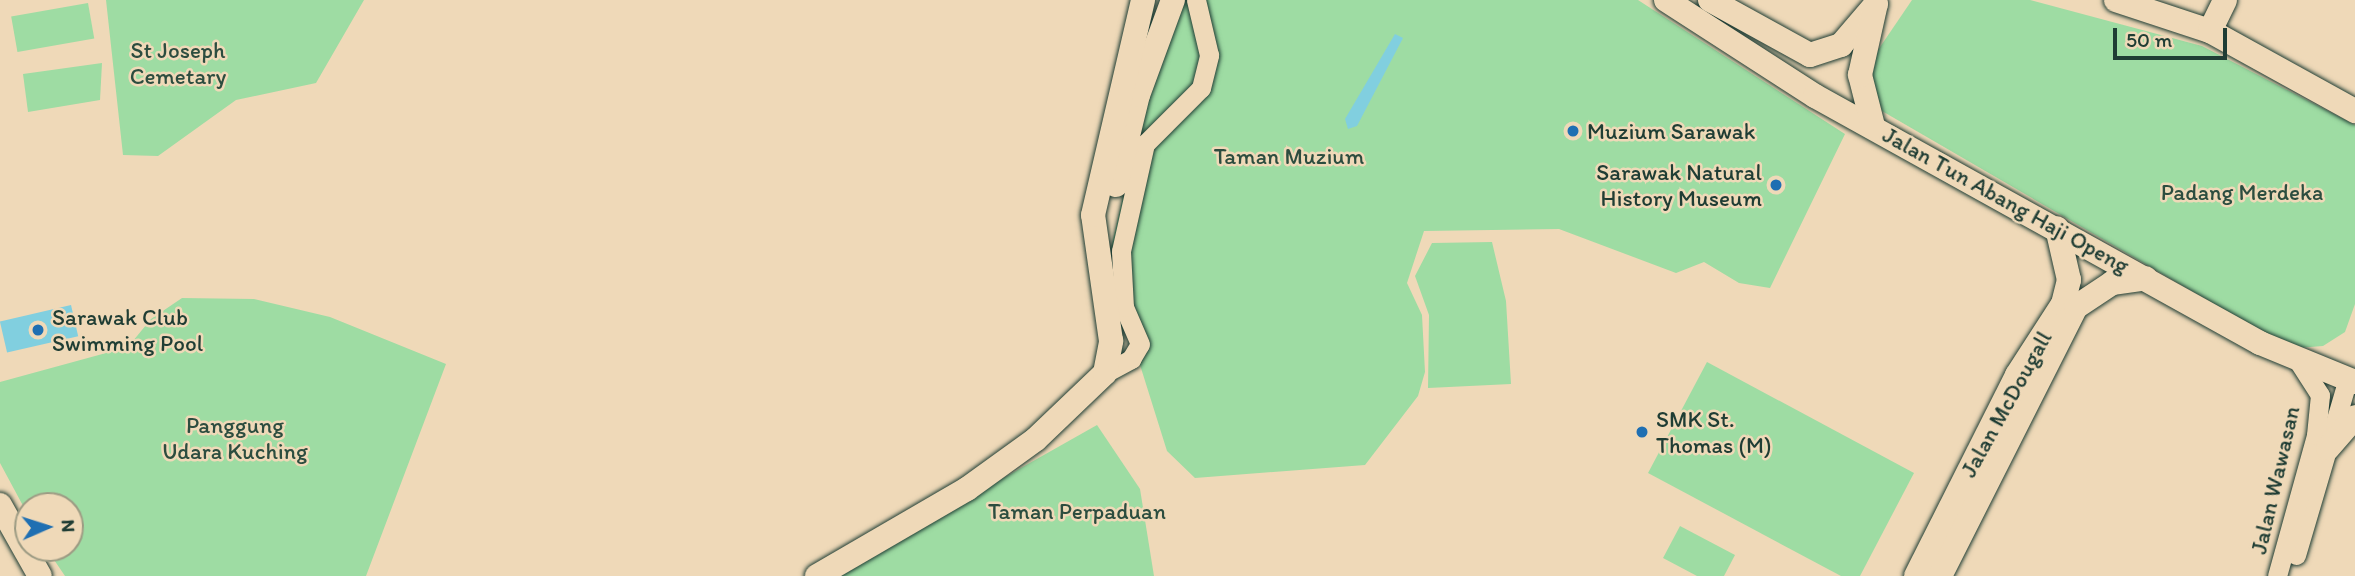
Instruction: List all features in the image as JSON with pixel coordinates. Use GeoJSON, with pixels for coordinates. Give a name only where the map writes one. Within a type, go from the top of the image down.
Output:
{"type":"FeatureCollection","features":[{"type":"Feature","properties":{"kind":"main road"},"geometry":{"type":"LineString","coordinates":[[817,576],[967,489],[1036,439],[1105,373],[1111,341],[1093,215],[1143,0]]}},
{"type":"Feature","properties":{"kind":"main road"},"geometry":{"type":"LineString","coordinates":[[1097,242],[1173,0]]}},
{"type":"Feature","properties":{"kind":"main road","name":"Jalan Tun Abang Haji Openg"},"geometry":{"type":"LineString","coordinates":[[1666,0],[1873,125],[2146,278],[2297,359],[2353,373]]}},
{"type":"Feature","properties":{"kind":"main road"},"geometry":{"type":"LineString","coordinates":[[1710,0],[1810,55],[1841,45],[1877,2]]}},
{"type":"Feature","properties":{"kind":"main road"},"geometry":{"type":"LineString","coordinates":[[2116,0],[2210,31],[2355,111]]}},
{"type":"Feature","properties":{"kind":"main road"},"geometry":{"type":"LineString","coordinates":[[2210,31],[2225,0]]}},
{"type":"Feature","properties":{"kind":"main road"},"geometry":{"type":"LineString","coordinates":[[1873,125],[1860,75],[1877,2]]}},
{"type":"Feature","properties":{"kind":"main road","name":"Jalan McDougall"},"geometry":{"type":"LineString","coordinates":[[1916,576],[2017,375],[2063,304],[2069,280],[2057,228]]}},
{"type":"Feature","properties":{"kind":"main road","name":"Jalan McDougall"},"geometry":{"type":"LineString","coordinates":[[1940,576],[2076,307],[2112,283],[2146,278]]}},
{"type":"Feature","properties":{"kind":"main road"},"geometry":{"type":"LineString","coordinates":[[2328,448],[2355,417]]}},
{"type":"Feature","properties":{"kind":"main road"},"geometry":{"type":"LineString","coordinates":[[0,505],[40,576]]}},
{"type":"Feature","properties":{"kind":"street"},"geometry":{"type":"LineString","coordinates":[[1105,373],[1131,359],[1140,344],[1124,307],[1121,251],[1145,144],[1201,88],[1209,55],[1196,0]]}},
{"type":"Feature","properties":{"kind":"street","name":"Jalan Wawasan"},"geometry":{"type":"LineString","coordinates":[[2277,576],[2316,435],[2320,395],[2297,359]]}},
{"type":"Feature","properties":{"kind":"street","name":"Jalan Wawasan"},"geometry":{"type":"LineString","coordinates":[[2289,576],[2353,373]]}},
{"type":"Feature","properties":{"kind":"green space","name":"St Joseph Cemetary"},"geometry":{"type":"Polygon","coordinates":[[[106,0],[364,0],[316,83],[236,100],[158,156],[123,155],[106,0]]]}},
{"type":"Feature","properties":{"kind":"green space","name":"Taman Muzium"},"geometry":{"type":"Polygon","coordinates":[[[1182,0],[1638,0],[1845,134],[1770,288],[1739,283],[1704,262],[1676,273],[1559,229],[1424,231],[1407,283],[1422,315],[1425,372],[1418,396],[1365,465],[1195,478],[1167,451],[1114,282],[1111,248],[1144,106],[1182,0]]]}},
{"type":"Feature","properties":{"kind":"green space","name":"Padang Merdeka"},"geometry":{"type":"Polygon","coordinates":[[[1912,0],[2030,0],[2202,46],[2355,125],[2355,304],[2345,332],[2323,346],[2297,348],[2271,337],[1882,111],[1871,76],[1878,50],[1912,0]]]}},
{"type":"Feature","properties":{"kind":"green space"},"geometry":{"type":"Polygon","coordinates":[[[88,3],[94,38],[17,52],[11,17],[88,3]]]}},
{"type":"Feature","properties":{"kind":"green space"},"geometry":{"type":"Polygon","coordinates":[[[102,63],[100,100],[28,112],[23,74],[102,63]]]}},
{"type":"Feature","properties":{"kind":"green space"},"geometry":{"type":"Polygon","coordinates":[[[1492,242],[1506,301],[1511,384],[1428,388],[1429,315],[1415,276],[1432,243],[1492,242]]]}},
{"type":"Feature","properties":{"kind":"green space","name":"Panggung Udara Kuching"},"geometry":{"type":"Polygon","coordinates":[[[182,298],[254,299],[330,317],[446,364],[366,576],[65,576],[56,562],[84,562],[84,492],[16,492],[0,463],[0,382],[128,347],[151,319],[182,298]]]}},
{"type":"Feature","properties":{"kind":"green space"},"geometry":{"type":"Polygon","coordinates":[[[1707,362],[1914,473],[1860,576],[1841,576],[1648,473],[1707,362]]]}},
{"type":"Feature","properties":{"kind":"green space","name":"Taman Perpaduan"},"geometry":{"type":"Polygon","coordinates":[[[1097,425],[1140,489],[1154,576],[830,576],[1097,425]]]}},
{"type":"Feature","properties":{"kind":"green space"},"geometry":{"type":"Polygon","coordinates":[[[1680,526],[1735,555],[1724,576],[1697,576],[1663,558],[1680,526]]]}},
{"type":"Feature","properties":{"kind":"water"},"geometry":{"type":"Polygon","coordinates":[[[1395,34],[1403,38],[1357,126],[1348,129],[1345,119],[1395,34]]]}},
{"type":"Feature","properties":{"kind":"water","name":"Sarawak Club Swimming Pool"},"geometry":{"type":"Polygon","coordinates":[[[71,305],[78,336],[7,353],[0,321],[71,305]]]}},
{"type":"Feature","properties":{"kind":"place","name":"Muzium Sarawak"},"geometry":{"type":"Point","coordinates":[1573,131]}},
{"type":"Feature","properties":{"kind":"place","name":"Sarawak Natural History Museum"},"geometry":{"type":"Point","coordinates":[1776,185]}},
{"type":"Feature","properties":{"kind":"place","name":"Sarawak Club Swimming Pool"},"geometry":{"type":"Point","coordinates":[38,330]}},
{"type":"Feature","properties":{"kind":"place","name":"SMK St. Thomas (M)"},"geometry":{"type":"Point","coordinates":[1642,432]}}]}
